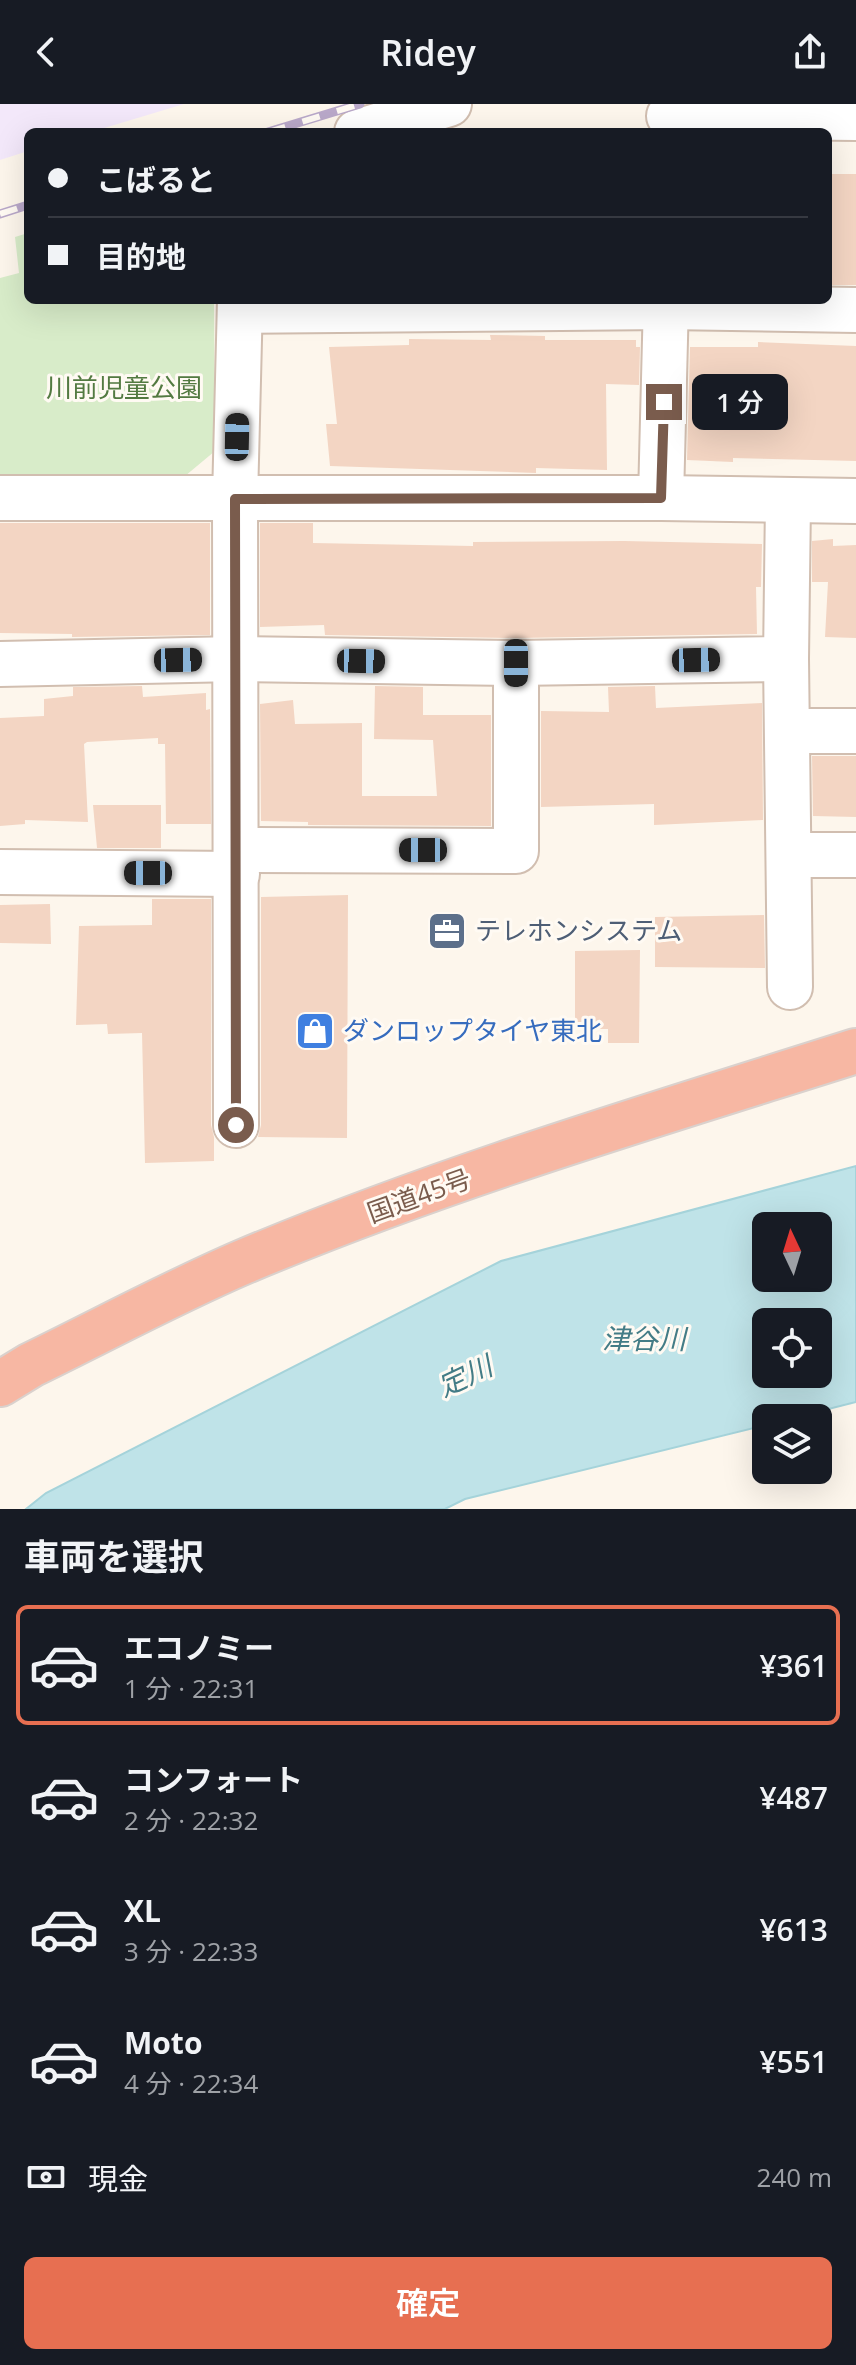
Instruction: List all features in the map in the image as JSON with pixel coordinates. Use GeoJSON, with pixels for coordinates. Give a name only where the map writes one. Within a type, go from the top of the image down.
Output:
{"type":"FeatureCollection","features":[{"type":"Feature","properties":{"kind":"highway","name":"国道45号"},"geometry":{"type":"LineString","coordinates":[[0,1384],[31,1365],[242,1263],[422,1194],[856,1051]]}},
{"type":"Feature","properties":{"kind":"street"},"geometry":{"type":"LineString","coordinates":[[370,128],[449,104]]}},
{"type":"Feature","properties":{"kind":"street"},"geometry":{"type":"LineString","coordinates":[[669,117],[856,118]]}},
{"type":"Feature","properties":{"kind":"street"},"geometry":{"type":"LineString","coordinates":[[236,1125],[235,499],[240,305],[453,304]]}},
{"type":"Feature","properties":{"kind":"street"},"geometry":{"type":"LineString","coordinates":[[661,498],[666,304]]}},
{"type":"Feature","properties":{"kind":"street"},"geometry":{"type":"LineString","coordinates":[[693,304],[856,310]]}},
{"type":"Feature","properties":{"kind":"street"},"geometry":{"type":"LineString","coordinates":[[0,498],[856,501]]}},
{"type":"Feature","properties":{"kind":"street"},"geometry":{"type":"LineString","coordinates":[[788,501],[786,659],[790,987]]}},
{"type":"Feature","properties":{"kind":"street"},"geometry":{"type":"LineString","coordinates":[[0,664],[237,659],[516,663],[786,659]]}},
{"type":"Feature","properties":{"kind":"street"},"geometry":{"type":"LineString","coordinates":[[0,872],[516,851],[516,663]]}},
{"type":"Feature","properties":{"kind":"street"},"geometry":{"type":"LineString","coordinates":[[787,731],[856,731]]}},
{"type":"Feature","properties":{"kind":"street"},"geometry":{"type":"LineString","coordinates":[[789,855],[856,855]]}},
{"type":"Feature","properties":{"kind":"shaded area"},"geometry":{"type":"Polygon","coordinates":[[[0,104],[184,104],[104,128],[24,128],[24,152],[0,160],[0,104]]]}},
{"type":"Feature","properties":{"kind":"green space","name":"川前児童公園"},"geometry":{"type":"Polygon","coordinates":[[[24,234],[24,304],[214,304],[215,451],[185,476],[0,476],[0,278],[19,273],[15,237],[24,234]]]}},
{"type":"Feature","properties":{"kind":"water","name":"津谷川"},"geometry":{"type":"Polygon","coordinates":[[[856,1166],[856,1402],[832,1408],[832,1404],[752,1404],[752,1428],[465,1499],[445,1509],[26,1509],[46,1493],[501,1261],[856,1166]]]}},
{"type":"Feature","properties":{"kind":"building"},"geometry":{"type":"Polygon","coordinates":[[[832,174],[856,174],[856,285],[832,285],[832,174]]]}},
{"type":"Feature","properties":{"kind":"building"},"geometry":{"type":"Polygon","coordinates":[[[490,335],[545,336],[545,340],[636,340],[636,347],[640,347],[639,385],[606,384],[607,470],[536,468],[536,473],[330,466],[326,424],[337,424],[329,347],[409,345],[409,339],[491,340],[490,335]]]}},
{"type":"Feature","properties":{"kind":"building"},"geometry":{"type":"Polygon","coordinates":[[[758,342],[856,346],[856,461],[687,460],[690,347],[758,347],[758,342]]]}},
{"type":"Feature","properties":{"kind":"building"},"geometry":{"type":"Polygon","coordinates":[[[0,523],[210,523],[210,635],[72,637],[72,634],[0,633],[0,523]]]}},
{"type":"Feature","properties":{"kind":"building"},"geometry":{"type":"Polygon","coordinates":[[[260,523],[313,523],[313,543],[473,546],[473,542],[624,541],[762,544],[761,587],[756,587],[757,634],[516,638],[325,635],[324,625],[260,627],[260,523]]]}},
{"type":"Feature","properties":{"kind":"building"},"geometry":{"type":"Polygon","coordinates":[[[833,539],[833,546],[856,545],[856,638],[825,637],[828,582],[812,582],[812,541],[833,539]]]}},
{"type":"Feature","properties":{"kind":"building"},"geometry":{"type":"Polygon","coordinates":[[[142,686],[143,697],[206,693],[206,710],[210,709],[211,824],[166,824],[165,744],[158,744],[158,738],[84,744],[88,822],[25,820],[25,824],[0,826],[0,718],[44,716],[44,699],[73,696],[73,687],[142,686]]]}},
{"type":"Feature","properties":{"kind":"building"},"geometry":{"type":"Polygon","coordinates":[[[375,686],[423,687],[423,715],[491,715],[491,826],[308,825],[308,822],[261,821],[260,704],[293,700],[295,724],[362,723],[362,796],[437,796],[433,740],[374,739],[375,686]]]}},
{"type":"Feature","properties":{"kind":"building"},"geometry":{"type":"Polygon","coordinates":[[[655,686],[656,708],[762,703],[763,820],[654,825],[654,804],[541,807],[541,711],[609,712],[608,687],[655,686]]]}},
{"type":"Feature","properties":{"kind":"building"},"geometry":{"type":"Polygon","coordinates":[[[812,756],[856,756],[856,817],[813,816],[812,756]]]}},
{"type":"Feature","properties":{"kind":"building"},"geometry":{"type":"Polygon","coordinates":[[[93,805],[161,805],[161,848],[97,848],[93,805]]]}},
{"type":"Feature","properties":{"kind":"building"},"geometry":{"type":"Polygon","coordinates":[[[348,895],[347,1138],[258,1137],[261,1125],[261,897],[348,895]]]}},
{"type":"Feature","properties":{"kind":"building"},"geometry":{"type":"Polygon","coordinates":[[[152,899],[211,899],[211,1125],[214,1161],[145,1163],[142,1033],[108,1034],[107,1024],[76,1025],[79,926],[152,925],[152,899]]]}},
{"type":"Feature","properties":{"kind":"building"},"geometry":{"type":"Polygon","coordinates":[[[50,904],[51,944],[0,943],[0,905],[50,904]]]}},
{"type":"Feature","properties":{"kind":"building"},"geometry":{"type":"Polygon","coordinates":[[[764,915],[765,968],[655,967],[655,917],[764,915]]]}},
{"type":"Feature","properties":{"kind":"building"},"geometry":{"type":"Polygon","coordinates":[[[640,950],[639,1043],[608,1043],[608,1029],[575,1029],[575,951],[640,950]]]}},
{"type":"Feature","properties":{"kind":"railway"},"geometry":{"type":"LineString","coordinates":[[281,128],[360,104]]}},
{"type":"Feature","properties":{"kind":"railway"},"geometry":{"type":"LineString","coordinates":[[0,214],[24,206]]}},
{"type":"Feature","properties":{"kind":"place","name":"テレホンシステム"},"geometry":{"type":"Point","coordinates":[447,931]}},
{"type":"Feature","properties":{"kind":"place","name":"ダンロップタイヤ東北"},"geometry":{"type":"Point","coordinates":[315,1031]}},
{"type":"Feature","properties":{"kind":"route"},"geometry":{"type":"LineString","coordinates":[[236,1125],[235,499],[661,498],[664,402]]}},
{"type":"Feature","properties":{"kind":"water label","name":"定川"},"geometry":{"type":"Point","coordinates":[465,1376]}}]}
